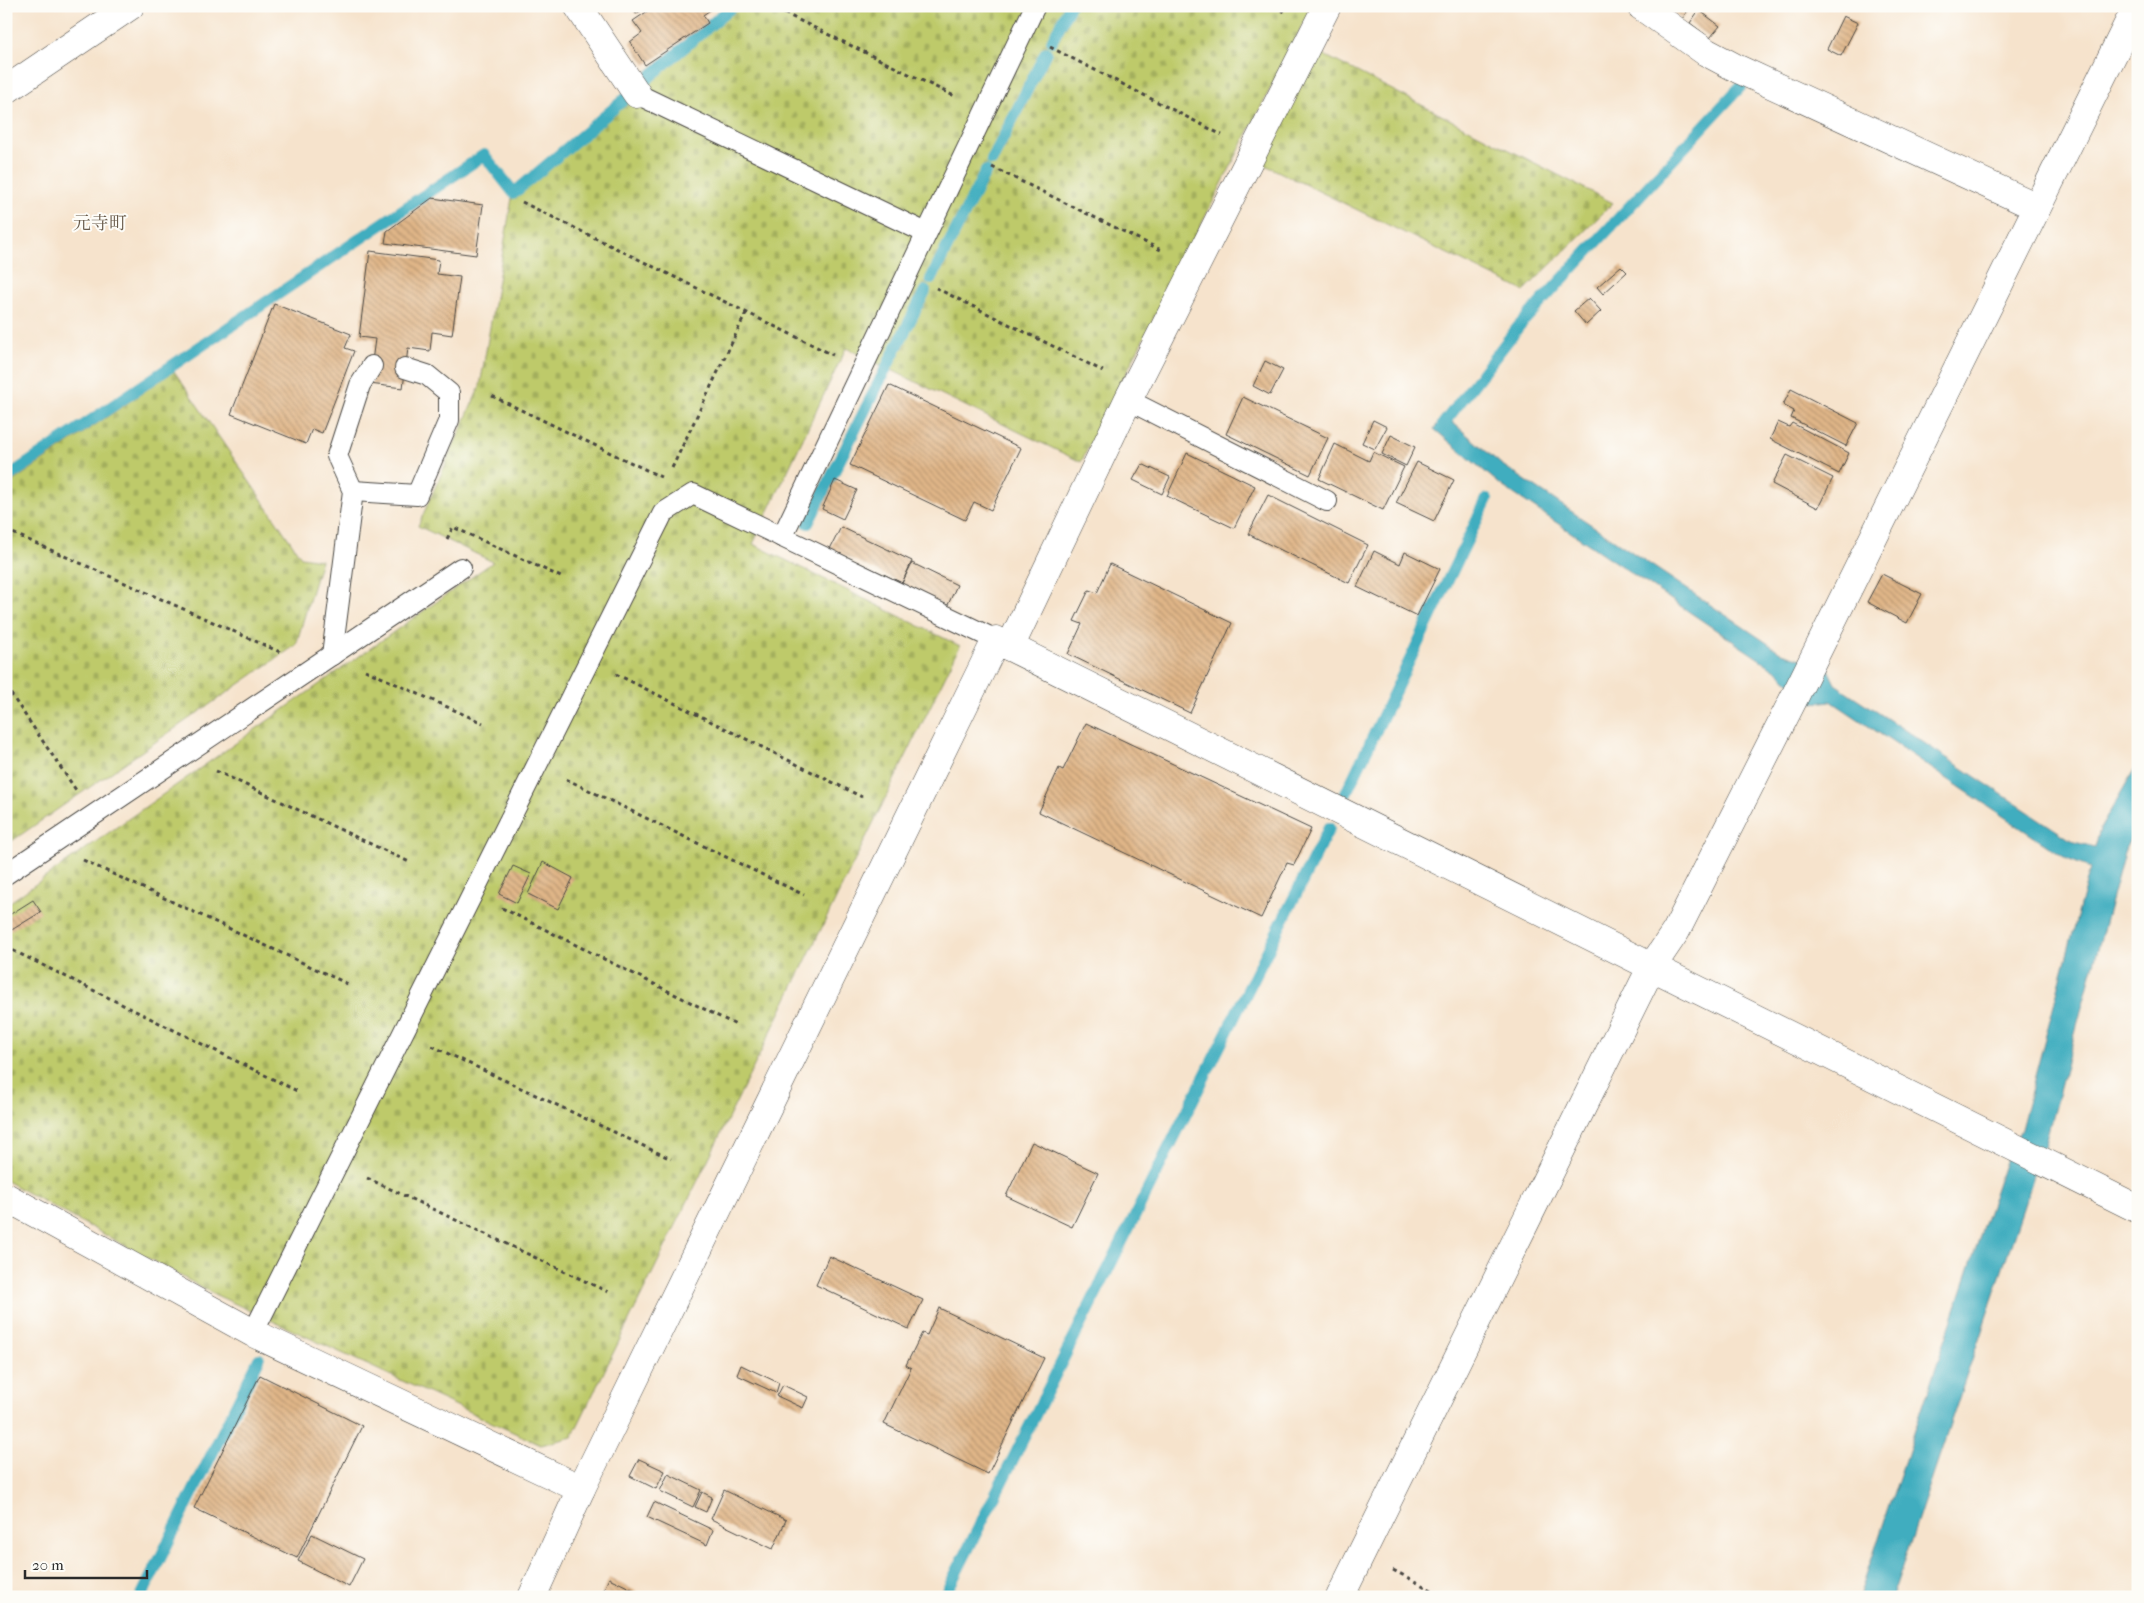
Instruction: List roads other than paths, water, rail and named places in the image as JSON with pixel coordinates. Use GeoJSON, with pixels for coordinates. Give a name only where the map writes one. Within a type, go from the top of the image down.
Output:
{"type":"FeatureCollection","features":[{"type":"Feature","properties":{"kind":"street"},"geometry":{"type":"LineString","coordinates":[[6,90],[130,6]]}},
{"type":"Feature","properties":{"kind":"street"},"geometry":{"type":"LineString","coordinates":[[578,6],[637,94]]}},
{"type":"Feature","properties":{"kind":"street"},"geometry":{"type":"LineString","coordinates":[[532,1597],[581,1490],[1003,644],[1328,6]]}},
{"type":"Feature","properties":{"kind":"street"},"geometry":{"type":"LineString","coordinates":[[1641,6],[1706,52],[1738,69],[2037,207]]}},
{"type":"Feature","properties":{"kind":"street"},"geometry":{"type":"LineString","coordinates":[[1340,1597],[1651,968],[1676,931],[1793,700],[2137,6]]}},
{"type":"Feature","properties":{"kind":"street"},"geometry":{"type":"LineString","coordinates":[[1003,644],[1651,968],[2138,1208]]}},
{"type":"Feature","properties":{"kind":"street"},"geometry":{"type":"LineString","coordinates":[[6,1197],[253,1332],[581,1490]]}},
{"type":"Feature","properties":{"kind":"lane"},"geometry":{"type":"LineString","coordinates":[[782,537],[1035,6]]}},
{"type":"Feature","properties":{"kind":"lane"},"geometry":{"type":"LineString","coordinates":[[637,94],[926,233]]}},
{"type":"Feature","properties":{"kind":"lane"},"geometry":{"type":"LineString","coordinates":[[332,654],[353,491],[337,456],[360,385],[372,366]]}},
{"type":"Feature","properties":{"kind":"lane"},"geometry":{"type":"LineString","coordinates":[[353,491],[417,494],[449,420],[449,393],[427,376],[405,368]]}},
{"type":"Feature","properties":{"kind":"lane"},"geometry":{"type":"LineString","coordinates":[[1131,394],[1327,501]]}},
{"type":"Feature","properties":{"kind":"lane"},"geometry":{"type":"LineString","coordinates":[[253,1332],[663,513],[693,494],[1003,644]]}},
{"type":"Feature","properties":{"kind":"lane"},"geometry":{"type":"LineString","coordinates":[[6,874],[461,568]]}},
{"type":"Feature","properties":{"kind":"water"},"geometry":{"type":"Polygon","coordinates":[[[1444,415],[1501,464],[1782,653],[1827,667],[1835,684],[2074,842],[2095,847],[2100,829],[2138,763],[2138,825],[2126,846],[2045,1143],[1892,1597],[1859,1597],[2005,1161],[2021,1129],[2090,868],[2067,859],[1831,701],[1812,703],[1777,671],[1502,486],[1434,429],[1444,415]]]}},
{"type":"Feature","properties":{"kind":"waterway"},"geometry":{"type":"LineString","coordinates":[[640,85],[733,6]]}},
{"type":"Feature","properties":{"kind":"waterway"},"geometry":{"type":"LineString","coordinates":[[1052,41],[1070,6]]}},
{"type":"Feature","properties":{"kind":"waterway"},"geometry":{"type":"LineString","coordinates":[[992,160],[1046,52]]}},
{"type":"Feature","properties":{"kind":"waterway"},"geometry":{"type":"LineString","coordinates":[[1449,430],[1443,424],[1519,326],[1741,86]]}},
{"type":"Feature","properties":{"kind":"waterway"},"geometry":{"type":"LineString","coordinates":[[6,478],[484,155],[514,193],[626,98]]}},
{"type":"Feature","properties":{"kind":"waterway"},"geometry":{"type":"LineString","coordinates":[[931,279],[986,171]]}},
{"type":"Feature","properties":{"kind":"waterway"},"geometry":{"type":"LineString","coordinates":[[808,523],[925,291]]}},
{"type":"Feature","properties":{"kind":"waterway"},"geometry":{"type":"LineString","coordinates":[[1346,793],[1487,499]]}},
{"type":"Feature","properties":{"kind":"waterway"},"geometry":{"type":"LineString","coordinates":[[944,1597],[1329,828]]}},
{"type":"Feature","properties":{"kind":"waterway"},"geometry":{"type":"LineString","coordinates":[[141,1597],[259,1359]]}},
{"type":"Feature","properties":{"kind":"district","name":"元寺町"},"geometry":{"type":"Point","coordinates":[100,223]}}]}
